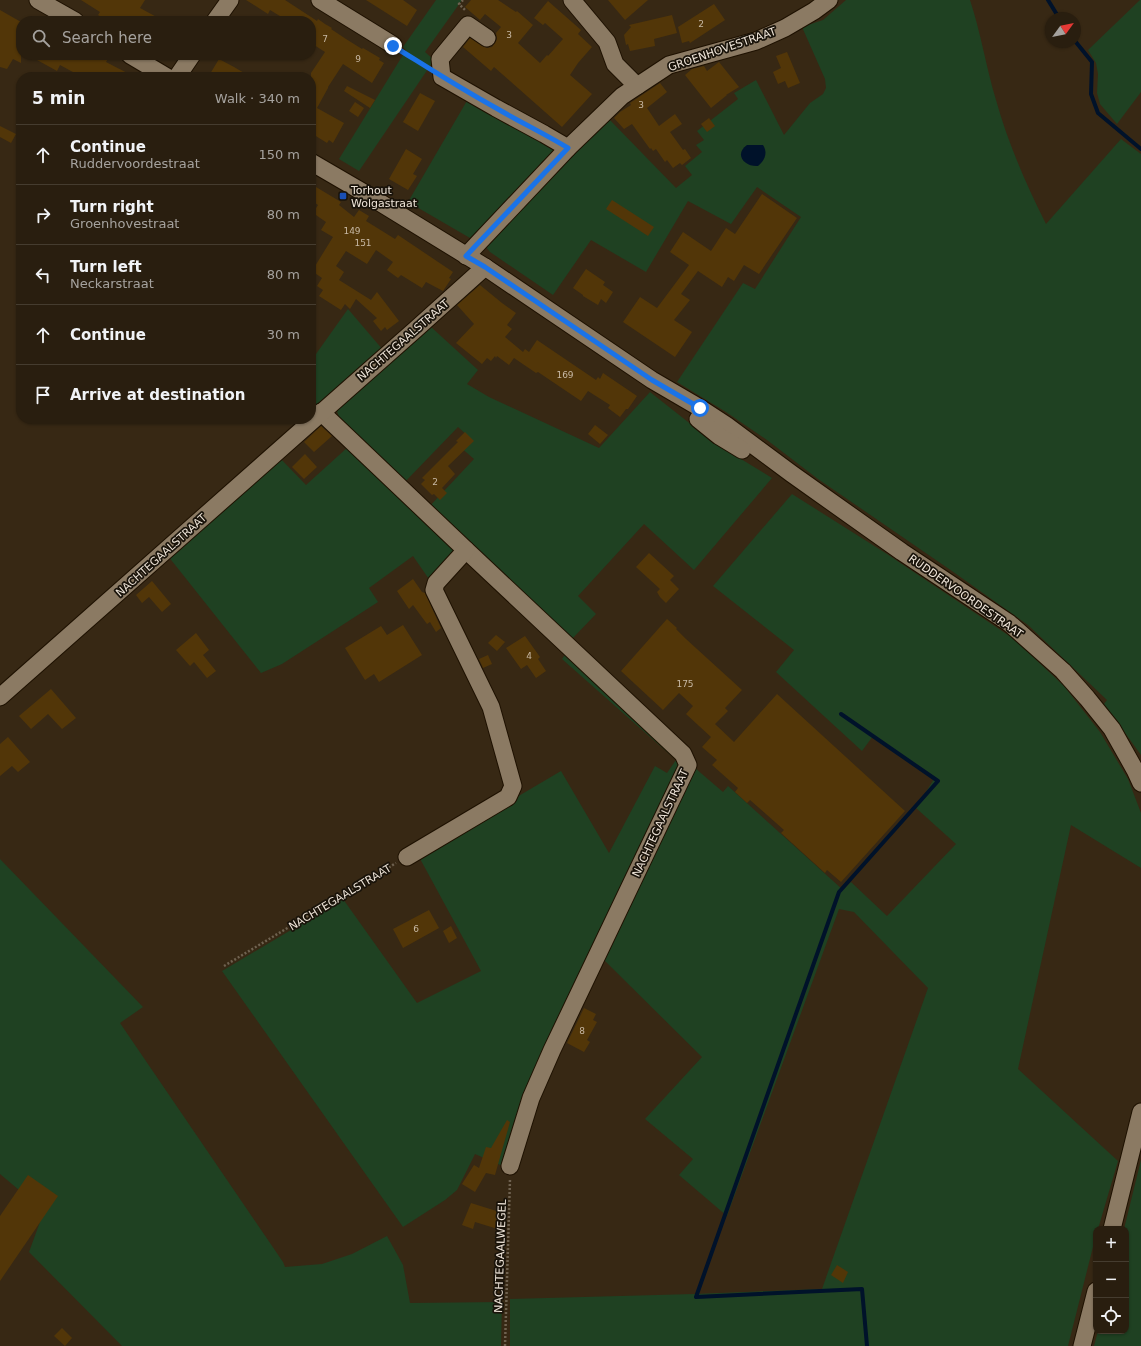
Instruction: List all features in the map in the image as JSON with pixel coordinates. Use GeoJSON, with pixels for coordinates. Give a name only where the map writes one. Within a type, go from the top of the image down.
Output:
{"type":"FeatureCollection","features":[{"type":"Feature","properties":{"kind":"street"},"geometry":{"type":"LineString","coordinates":[[38,0],[66,16]]}},
{"type":"Feature","properties":{"kind":"street"},"geometry":{"type":"LineString","coordinates":[[219,16],[230,0]]}},
{"type":"Feature","properties":{"kind":"street"},"geometry":{"type":"LineString","coordinates":[[320,0],[393,46]]}},
{"type":"Feature","properties":{"kind":"street"},"geometry":{"type":"LineString","coordinates":[[572,0],[607,42],[615,64],[637,86]]}},
{"type":"Feature","properties":{"kind":"street","name":"GROENHOVESTRAAT"},"geometry":{"type":"LineString","coordinates":[[466,256],[568,148],[622,96],[669,65],[756,40],[784,28],[814,11],[829,0]]}},
{"type":"Feature","properties":{"kind":"street"},"geometry":{"type":"LineString","coordinates":[[487,38],[468,25],[440,59],[442,77],[568,148]]}},
{"type":"Feature","properties":{"kind":"street"},"geometry":{"type":"LineString","coordinates":[[138,60],[159,72]]}},
{"type":"Feature","properties":{"kind":"street"},"geometry":{"type":"LineString","coordinates":[[181,72],[189,60]]}},
{"type":"Feature","properties":{"kind":"street","name":"RUDDERVOORDESTRAAT"},"geometry":{"type":"LineString","coordinates":[[316,165],[485,267],[652,380],[719,436],[748,454],[792,474],[896,547],[1009,623],[1063,671],[1112,729],[1139,774]]}},
{"type":"Feature","properties":{"kind":"street","name":"NACHTEGAALSTRAAT"},"geometry":{"type":"LineString","coordinates":[[316,416],[485,267]]}},
{"type":"Feature","properties":{"kind":"street","name":"NACHTEGAALSTRAAT"},"geometry":{"type":"LineString","coordinates":[[321,412],[683,754],[688,765],[552,1050],[531,1098],[510,1166]]}},
{"type":"Feature","properties":{"kind":"street","name":"NACHTEGAALSTRAAT"},"geometry":{"type":"LineString","coordinates":[[0,697],[307,424]]}},
{"type":"Feature","properties":{"kind":"street"},"geometry":{"type":"LineString","coordinates":[[406,857],[508,797],[513,786],[491,707],[434,590],[436,583],[466,550]]}},
{"type":"Feature","properties":{"kind":"street"},"geometry":{"type":"LineString","coordinates":[[1113,1226],[1141,1112]]}},
{"type":"Feature","properties":{"kind":"street"},"geometry":{"type":"LineString","coordinates":[[1082,1346],[1094,1298]]}},
{"type":"Feature","properties":{"kind":"path"},"geometry":{"type":"LineString","coordinates":[[393,46],[442,77]]}},
{"type":"Feature","properties":{"kind":"path","name":"NACHTEGAALSTRAAT"},"geometry":{"type":"LineString","coordinates":[[224,966],[406,857]]}},
{"type":"Feature","properties":{"kind":"path","name":"NACHTEGAALWEGEL"},"geometry":{"type":"LineString","coordinates":[[505,1346],[510,1166]]}},
{"type":"Feature","properties":{"kind":"green space"},"geometry":{"type":"Polygon","coordinates":[[[436,0],[462,0],[425,52],[434,60],[359,171],[339,159],[406,50],[403,47],[436,0]]]}},
{"type":"Feature","properties":{"kind":"green space"},"geometry":{"type":"Polygon","coordinates":[[[846,0],[970,0],[992,88],[1006,132],[1025,179],[1046,224],[1121,139],[1141,154],[1141,755],[1104,704],[1107,700],[1028,625],[818,479],[767,440],[726,412],[677,382],[743,283],[755,289],[801,217],[757,187],[731,224],[688,201],[646,272],[591,240],[553,295],[490,252],[486,247],[492,238],[608,118],[676,188],[692,175],[685,166],[702,152],[696,145],[704,140],[697,131],[738,99],[734,93],[756,80],[784,135],[810,103],[823,94],[826,88],[825,79],[802,27],[823,20],[846,0]]]}},
{"type":"Feature","properties":{"kind":"green space"},"geometry":{"type":"Polygon","coordinates":[[[1140,0],[1141,92],[1117,124],[1100,104],[1097,93],[1098,74],[1096,63],[1088,50],[1140,0]]]}},
{"type":"Feature","properties":{"kind":"green space"},"geometry":{"type":"Polygon","coordinates":[[[468,99],[558,147],[476,239],[470,238],[408,202],[468,99]]]}},
{"type":"Feature","properties":{"kind":"green space"},"geometry":{"type":"Polygon","coordinates":[[[348,309],[383,350],[316,408],[316,354],[348,309]]]}},
{"type":"Feature","properties":{"kind":"green space"},"geometry":{"type":"Polygon","coordinates":[[[430,326],[478,370],[467,384],[489,397],[599,448],[650,392],[702,433],[772,478],[694,570],[644,524],[578,596],[596,614],[570,641],[428,508],[474,459],[459,446],[469,437],[458,427],[402,485],[340,420],[336,408],[430,326]]]}},
{"type":"Feature","properties":{"kind":"green space"},"geometry":{"type":"Polygon","coordinates":[[[348,447],[457,551],[431,582],[413,556],[369,588],[378,602],[282,664],[261,673],[168,556],[279,457],[306,485],[348,447]]]}},
{"type":"Feature","properties":{"kind":"green space"},"geometry":{"type":"Polygon","coordinates":[[[792,494],[887,554],[1014,639],[1064,686],[1100,732],[1128,779],[1141,813],[1141,868],[1071,825],[1018,1069],[1118,1161],[1099,1226],[1093,1226],[1093,1247],[1068,1346],[510,1346],[510,1299],[822,1289],[928,988],[854,912],[839,909],[727,1216],[679,1175],[693,1159],[645,1119],[702,1057],[602,958],[695,768],[723,792],[728,786],[843,890],[851,882],[887,916],[956,844],[916,808],[934,779],[873,736],[862,751],[776,672],[794,650],[713,586],[792,494]]]}},
{"type":"Feature","properties":{"kind":"green space"},"geometry":{"type":"Polygon","coordinates":[[[569,649],[687,757],[505,1167],[475,1154],[457,1190],[445,1200],[403,1227],[222,971],[343,899],[417,1003],[481,971],[418,855],[561,771],[609,853],[655,766],[667,773],[676,760],[562,659],[569,649]]]}},
{"type":"Feature","properties":{"kind":"green space"},"geometry":{"type":"Polygon","coordinates":[[[0,859],[143,1007],[120,1023],[285,1267],[322,1264],[352,1254],[387,1236],[403,1265],[410,1303],[502,1302],[501,1346],[122,1346],[29,1252],[44,1211],[0,1174],[0,859]]]}},
{"type":"Feature","properties":{"kind":"green space"},"geometry":{"type":"Polygon","coordinates":[[[1141,1160],[1141,1346],[1094,1346],[1097,1334],[1129,1334],[1129,1226],[1125,1226],[1141,1160]]]}},
{"type":"Feature","properties":{"kind":"water"},"geometry":{"type":"Polygon","coordinates":[[[747,145],[763,145],[765,148],[765,156],[758,166],[753,166],[742,159],[741,152],[747,145]]]}},
{"type":"Feature","properties":{"kind":"building"},"geometry":{"type":"Polygon","coordinates":[[[81,0],[145,0],[140,8],[155,16],[100,16],[98,15],[100,12],[81,0]]]}},
{"type":"Feature","properties":{"kind":"building"},"geometry":{"type":"Polygon","coordinates":[[[246,0],[285,0],[309,16],[280,16],[270,10],[268,14],[246,0]]]}},
{"type":"Feature","properties":{"kind":"building"},"geometry":{"type":"Polygon","coordinates":[[[366,0],[403,0],[417,10],[407,26],[366,0]]]}},
{"type":"Feature","properties":{"kind":"building"},"geometry":{"type":"Polygon","coordinates":[[[471,0],[498,0],[516,12],[517,11],[533,25],[518,43],[540,63],[563,39],[545,23],[543,25],[534,18],[548,1],[581,30],[578,34],[592,47],[570,75],[592,94],[562,127],[494,67],[491,71],[463,47],[470,38],[482,46],[487,48],[492,47],[497,39],[496,33],[501,27],[485,14],[480,20],[465,7],[471,0]]]}},
{"type":"Feature","properties":{"kind":"building"},"geometry":{"type":"Polygon","coordinates":[[[608,0],[648,0],[625,20],[608,0]]]}},
{"type":"Feature","properties":{"kind":"building"},"geometry":{"type":"Polygon","coordinates":[[[714,4],[725,20],[690,43],[689,41],[682,43],[678,27],[714,4]]]}},
{"type":"Feature","properties":{"kind":"building"},"geometry":{"type":"Polygon","coordinates":[[[0,10],[16,19],[16,60],[21,60],[21,63],[13,59],[7,69],[0,67],[0,10]]]}},
{"type":"Feature","properties":{"kind":"building"},"geometry":{"type":"Polygon","coordinates":[[[672,15],[677,33],[654,39],[655,46],[630,51],[628,44],[626,45],[624,35],[631,27],[629,25],[672,15]]]}},
{"type":"Feature","properties":{"kind":"building"},"geometry":{"type":"Polygon","coordinates":[[[318,19],[362,49],[363,48],[380,58],[379,60],[384,63],[372,83],[343,64],[328,87],[317,108],[344,123],[333,143],[329,140],[327,143],[316,136],[316,72],[312,72],[325,52],[316,46],[316,20],[318,19]]]}},
{"type":"Feature","properties":{"kind":"building"},"geometry":{"type":"Polygon","coordinates":[[[787,52],[800,83],[788,88],[785,81],[778,84],[773,72],[781,68],[776,56],[787,52]]]}},
{"type":"Feature","properties":{"kind":"building"},"geometry":{"type":"Polygon","coordinates":[[[37,60],[107,60],[106,62],[125,72],[73,72],[60,65],[57,71],[37,60]]]}},
{"type":"Feature","properties":{"kind":"building"},"geometry":{"type":"Polygon","coordinates":[[[218,60],[221,60],[242,72],[211,72],[218,60]]]}},
{"type":"Feature","properties":{"kind":"building"},"geometry":{"type":"Polygon","coordinates":[[[719,62],[739,87],[726,95],[711,108],[685,75],[692,69],[704,66],[707,71],[719,62]]]}},
{"type":"Feature","properties":{"kind":"building"},"geometry":{"type":"Polygon","coordinates":[[[660,83],[667,92],[647,108],[659,126],[675,114],[682,124],[670,132],[691,158],[682,165],[680,163],[673,168],[667,160],[665,162],[656,149],[653,151],[651,148],[650,149],[632,124],[624,129],[614,118],[631,105],[630,103],[660,83]]]}},
{"type":"Feature","properties":{"kind":"building"},"geometry":{"type":"Polygon","coordinates":[[[347,86],[375,100],[370,108],[344,91],[347,86]]]}},
{"type":"Feature","properties":{"kind":"building"},"geometry":{"type":"Polygon","coordinates":[[[420,93],[435,101],[418,131],[403,122],[420,93]]]}},
{"type":"Feature","properties":{"kind":"building"},"geometry":{"type":"Polygon","coordinates":[[[355,102],[364,108],[358,117],[349,111],[355,102]]]}},
{"type":"Feature","properties":{"kind":"building"},"geometry":{"type":"Polygon","coordinates":[[[709,118],[715,126],[707,132],[701,124],[709,118]]]}},
{"type":"Feature","properties":{"kind":"building"},"geometry":{"type":"Polygon","coordinates":[[[0,126],[16,134],[11,143],[0,137],[0,126]]]}},
{"type":"Feature","properties":{"kind":"building"},"geometry":{"type":"Polygon","coordinates":[[[406,149],[422,159],[413,174],[417,176],[408,190],[389,179],[406,149]]]}},
{"type":"Feature","properties":{"kind":"building"},"geometry":{"type":"Polygon","coordinates":[[[316,187],[341,202],[339,205],[354,217],[359,210],[369,216],[366,221],[395,239],[398,235],[453,272],[449,278],[451,279],[443,291],[426,282],[422,288],[401,275],[398,278],[387,270],[393,262],[376,250],[367,264],[346,251],[336,266],[344,272],[339,280],[371,300],[377,292],[399,321],[387,330],[385,327],[381,331],[373,321],[377,318],[356,299],[350,309],[345,304],[341,310],[319,296],[323,290],[317,286],[322,278],[316,274],[316,265],[333,237],[321,230],[326,222],[316,215],[316,208],[318,205],[316,204],[316,187]]]}},
{"type":"Feature","properties":{"kind":"building"},"geometry":{"type":"Polygon","coordinates":[[[762,194],[797,218],[759,274],[744,265],[734,281],[728,277],[722,287],[698,271],[681,294],[690,300],[674,320],[692,332],[675,357],[623,322],[640,297],[657,308],[689,265],[670,252],[683,232],[711,251],[726,228],[735,234],[762,194]]]}},
{"type":"Feature","properties":{"kind":"building"},"geometry":{"type":"Polygon","coordinates":[[[612,200],[654,227],[648,236],[606,209],[612,200]]]}},
{"type":"Feature","properties":{"kind":"building"},"geometry":{"type":"Polygon","coordinates":[[[586,269],[605,282],[603,285],[613,292],[606,303],[601,299],[598,305],[573,288],[586,269]]]}},
{"type":"Feature","properties":{"kind":"building"},"geometry":{"type":"Polygon","coordinates":[[[480,285],[516,313],[507,325],[512,329],[505,337],[523,352],[525,349],[529,352],[537,340],[596,380],[598,377],[600,379],[603,373],[637,396],[628,409],[626,409],[620,417],[608,408],[610,405],[588,391],[581,401],[514,358],[509,365],[497,356],[496,358],[495,356],[491,361],[487,358],[482,364],[456,343],[474,324],[457,305],[480,285]]]}},
{"type":"Feature","properties":{"kind":"building"},"geometry":{"type":"Polygon","coordinates":[[[595,425],[608,435],[600,444],[588,434],[595,425]]]}},
{"type":"Feature","properties":{"kind":"building"},"geometry":{"type":"Polygon","coordinates":[[[321,426],[332,436],[314,452],[304,442],[321,426]]]}},
{"type":"Feature","properties":{"kind":"building"},"geometry":{"type":"Polygon","coordinates":[[[465,432],[474,441],[448,466],[455,474],[442,488],[447,493],[440,500],[434,494],[432,495],[421,484],[425,480],[422,478],[458,442],[456,441],[465,432]]]}},
{"type":"Feature","properties":{"kind":"building"},"geometry":{"type":"Polygon","coordinates":[[[305,454],[317,467],[304,479],[292,467],[305,454]]]}},
{"type":"Feature","properties":{"kind":"building"},"geometry":{"type":"Polygon","coordinates":[[[649,553],[674,576],[670,580],[679,589],[666,603],[657,592],[660,589],[636,567],[649,553]]]}},
{"type":"Feature","properties":{"kind":"building"},"geometry":{"type":"Polygon","coordinates":[[[413,579],[422,592],[425,593],[441,628],[436,632],[430,622],[427,624],[413,605],[409,609],[397,591],[413,579]]]}},
{"type":"Feature","properties":{"kind":"building"},"geometry":{"type":"Polygon","coordinates":[[[152,581],[171,604],[162,612],[149,597],[142,603],[136,595],[152,581]]]}},
{"type":"Feature","properties":{"kind":"building"},"geometry":{"type":"Polygon","coordinates":[[[667,619],[686,639],[742,690],[725,708],[728,711],[715,724],[734,742],[777,694],[905,811],[841,882],[827,870],[825,873],[781,833],[784,830],[750,800],[747,803],[735,792],[738,788],[712,765],[717,760],[702,747],[711,737],[686,714],[693,706],[679,693],[663,710],[621,671],[667,619]]]}},
{"type":"Feature","properties":{"kind":"building"},"geometry":{"type":"Polygon","coordinates":[[[403,625],[422,655],[379,682],[374,674],[365,680],[345,648],[381,626],[387,635],[403,625]]]}},
{"type":"Feature","properties":{"kind":"building"},"geometry":{"type":"Polygon","coordinates":[[[196,633],[209,650],[203,655],[216,671],[207,678],[194,662],[190,666],[176,650],[196,633]]]}},
{"type":"Feature","properties":{"kind":"building"},"geometry":{"type":"Polygon","coordinates":[[[496,635],[505,642],[497,651],[488,643],[496,635]]]}},
{"type":"Feature","properties":{"kind":"building"},"geometry":{"type":"Polygon","coordinates":[[[525,636],[540,657],[538,659],[546,671],[536,678],[527,665],[521,669],[506,648],[525,636]]]}},
{"type":"Feature","properties":{"kind":"building"},"geometry":{"type":"Polygon","coordinates":[[[488,655],[492,664],[483,668],[479,659],[488,655]]]}},
{"type":"Feature","properties":{"kind":"building"},"geometry":{"type":"Polygon","coordinates":[[[51,689],[76,718],[62,729],[48,714],[31,729],[19,716],[51,689]]]}},
{"type":"Feature","properties":{"kind":"building"},"geometry":{"type":"Polygon","coordinates":[[[8,737],[30,762],[18,772],[12,766],[0,776],[0,744],[8,737]]]}},
{"type":"Feature","properties":{"kind":"building"},"geometry":{"type":"Polygon","coordinates":[[[429,910],[439,928],[403,948],[393,929],[429,910]]]}},
{"type":"Feature","properties":{"kind":"building"},"geometry":{"type":"Polygon","coordinates":[[[451,926],[457,938],[449,943],[443,931],[451,926]]]}},
{"type":"Feature","properties":{"kind":"building"},"geometry":{"type":"Polygon","coordinates":[[[584,1008],[596,1014],[593,1020],[597,1022],[587,1040],[590,1042],[584,1052],[567,1043],[584,1008]]]}},
{"type":"Feature","properties":{"kind":"building"},"geometry":{"type":"Polygon","coordinates":[[[507,1120],[510,1122],[495,1175],[486,1173],[475,1192],[462,1184],[474,1165],[479,1168],[486,1147],[491,1148],[507,1120]]]}},
{"type":"Feature","properties":{"kind":"building"},"geometry":{"type":"Polygon","coordinates":[[[28,1175],[58,1196],[0,1281],[0,1216],[28,1175]]]}},
{"type":"Feature","properties":{"kind":"building"},"geometry":{"type":"Polygon","coordinates":[[[471,1203],[506,1214],[501,1230],[475,1222],[473,1229],[462,1225],[471,1203]]]}},
{"type":"Feature","properties":{"kind":"building"},"geometry":{"type":"Polygon","coordinates":[[[837,1265],[848,1272],[843,1283],[831,1275],[837,1265]]]}},
{"type":"Feature","properties":{"kind":"building"},"geometry":{"type":"Polygon","coordinates":[[[62,1328],[72,1338],[65,1346],[54,1336],[62,1328]]]}},
{"type":"Feature","properties":{"kind":"waterway"},"geometry":{"type":"LineString","coordinates":[[1048,0],[1055,12]]}},
{"type":"Feature","properties":{"kind":"waterway"},"geometry":{"type":"LineString","coordinates":[[1081,48],[1092,62],[1091,94],[1098,113],[1141,149]]}},
{"type":"Feature","properties":{"kind":"waterway"},"geometry":{"type":"LineString","coordinates":[[841,714],[938,781],[839,892],[696,1297],[862,1289],[867,1346]]}},
{"type":"Feature","properties":{"kind":"place","name":"Torhout Wolgastraat"},"geometry":{"type":"Point","coordinates":[343,196]}},
{"type":"Feature","properties":{"kind":"route"},"geometry":{"type":"LineString","coordinates":[[393,46],[442,77],[568,148],[466,256],[485,267],[652,380],[700,408]]}}]}
